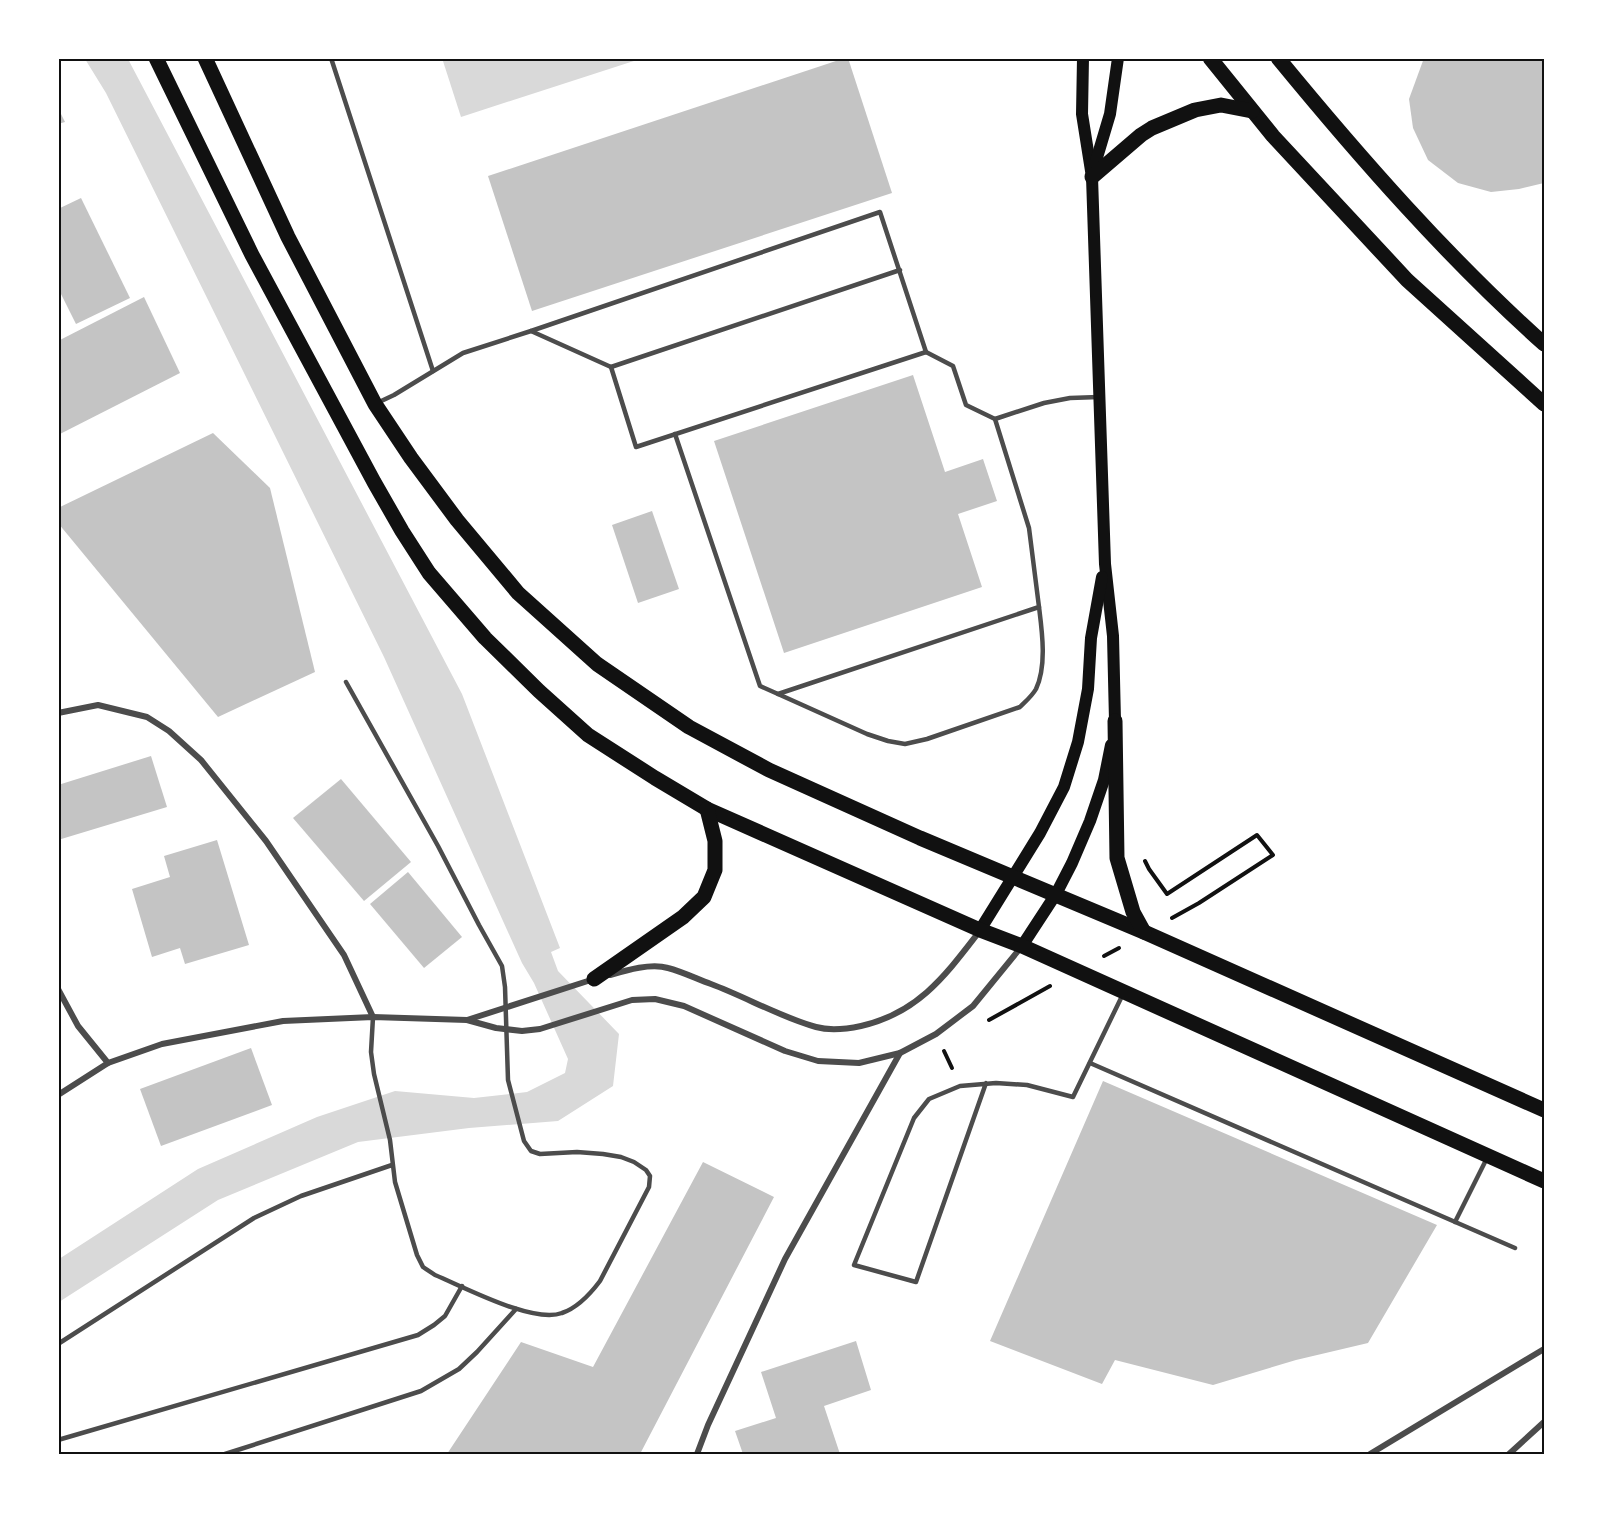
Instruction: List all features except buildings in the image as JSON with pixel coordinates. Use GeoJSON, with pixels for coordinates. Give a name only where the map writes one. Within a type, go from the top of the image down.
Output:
{"type":"FeatureCollection","features":[{"type":"Feature","properties":{"kind":"main road"},"geometry":{"type":"LineString","coordinates":[[156,58],[252,255],[402,531],[429,573],[485,638],[539,692],[588,735],[707,809],[980,930],[1023,946],[1545,1181]]}},
{"type":"Feature","properties":{"kind":"main road"},"geometry":{"type":"LineString","coordinates":[[205,58],[288,237],[375,404],[457,520],[518,593],[597,664],[689,727],[769,770],[1144,932],[1545,1110]]}},
{"type":"Feature","properties":{"kind":"main road"},"geometry":{"type":"LineString","coordinates":[[1083,58],[1082,114],[1092,177],[1105,564],[1113,636],[1117,858],[1133,912],[1144,932]]}},
{"type":"Feature","properties":{"kind":"main road"},"geometry":{"type":"LineString","coordinates":[[1092,177],[1110,114],[1118,58]]}},
{"type":"Feature","properties":{"kind":"main road"},"geometry":{"type":"LineString","coordinates":[[1210,58],[1273,136],[1407,280],[1545,404]]}},
{"type":"Feature","properties":{"kind":"main road"},"geometry":{"type":"LineString","coordinates":[[1278,58],[1379,178],[1501,305],[1545,344]]}},
{"type":"Feature","properties":{"kind":"main road"},"geometry":{"type":"LineString","coordinates":[[1092,177],[1141,135],[1195,110],[1221,105],[1252,111]]}},
{"type":"Feature","properties":{"kind":"main road"},"geometry":{"type":"LineString","coordinates":[[980,930],[1040,833],[1064,787],[1078,742],[1088,689],[1091,638],[1105,564]]}},
{"type":"Feature","properties":{"kind":"main road"},"geometry":{"type":"LineString","coordinates":[[1023,946],[1056,894],[1090,821],[1104,780],[1115,721]]}},
{"type":"Feature","properties":{"kind":"main road"},"geometry":{"type":"LineString","coordinates":[[594,979],[683,917],[704,897],[716,870],[715,842],[707,809]]}},
{"type":"Feature","properties":{"kind":"street"},"geometry":{"type":"LineString","coordinates":[[58,713],[98,705],[147,717],[169,731],[201,760],[266,840],[344,955],[374,1017]]}},
{"type":"Feature","properties":{"kind":"street"},"geometry":{"type":"LineString","coordinates":[[466,1020],[635,968],[666,967],[818,1028],[848,1029],[878,1022],[908,1007],[932,988],[980,930]]}},
{"type":"Feature","properties":{"kind":"street"},"geometry":{"type":"LineString","coordinates":[[58,1095],[108,1063],[162,1044],[283,1021],[374,1017],[466,1020],[522,1031],[540,1029],[632,1000],[655,999],[684,1006],[785,1051],[818,1061],[859,1063],[900,1053],[936,1034],[973,1006],[1023,946]]}},
{"type":"Feature","properties":{"kind":"street"},"geometry":{"type":"LineString","coordinates":[[58,989],[78,1026],[108,1063]]}},
{"type":"Feature","properties":{"kind":"street"},"geometry":{"type":"LineString","coordinates":[[697,1455],[708,1425],[785,1259],[900,1053]]}},
{"type":"Feature","properties":{"kind":"street"},"geometry":{"type":"LineString","coordinates":[[1370,1455],[1545,1349]]}},
{"type":"Feature","properties":{"kind":"street"},"geometry":{"type":"LineString","coordinates":[[1509,1455],[1545,1422]]}},
{"type":"Feature","properties":{"kind":"lane"},"geometry":{"type":"LineString","coordinates":[[331,58],[433,371]]}},
{"type":"Feature","properties":{"kind":"lane"},"geometry":{"type":"LineString","coordinates":[[375,404],[463,353],[880,212],[926,352],[953,366],[966,405],[995,419],[1044,403],[1070,398],[1099,397]]}},
{"type":"Feature","properties":{"kind":"lane"},"geometry":{"type":"LineString","coordinates":[[531,331],[611,367],[900,270]]}},
{"type":"Feature","properties":{"kind":"lane"},"geometry":{"type":"LineString","coordinates":[[611,367],[636,447],[926,352]]}},
{"type":"Feature","properties":{"kind":"lane"},"geometry":{"type":"LineString","coordinates":[[675,434],[760,686],[867,734],[905,744],[1020,707],[1037,687],[1042,665],[1042,634],[1029,528],[995,419]]}},
{"type":"Feature","properties":{"kind":"lane"},"geometry":{"type":"LineString","coordinates":[[778,694],[1039,606]]}},
{"type":"Feature","properties":{"kind":"lane"},"geometry":{"type":"LineString","coordinates":[[346,682],[502,966],[505,987],[508,1080],[524,1141],[531,1151],[540,1154],[578,1152],[621,1157],[634,1162],[646,1170],[650,1176],[649,1187],[600,1281],[590,1295],[562,1313],[546,1315],[516,1309],[423,1268],[394,1182],[390,1140],[371,1052],[374,1017]]}},
{"type":"Feature","properties":{"kind":"lane"},"geometry":{"type":"LineString","coordinates":[[986,1083],[916,1282],[854,1265],[914,1118],[929,1099],[960,1086],[986,1083],[1027,1085],[1073,1097],[1124,991]]}},
{"type":"Feature","properties":{"kind":"lane"},"geometry":{"type":"LineString","coordinates":[[1090,1063],[1515,1248]]}},
{"type":"Feature","properties":{"kind":"lane"},"geometry":{"type":"LineString","coordinates":[[1455,1222],[1489,1156]]}},
{"type":"Feature","properties":{"kind":"lane"},"geometry":{"type":"LineString","coordinates":[[58,1344],[254,1218],[302,1197],[392,1165]]}},
{"type":"Feature","properties":{"kind":"lane"},"geometry":{"type":"LineString","coordinates":[[58,1440],[418,1335],[446,1316],[462,1286]]}},
{"type":"Feature","properties":{"kind":"lane"},"geometry":{"type":"LineString","coordinates":[[225,1455],[421,1391],[459,1369],[516,1309]]}},
{"type":"Feature","properties":{"kind":"path"},"geometry":{"type":"LineString","coordinates":[[1143,855],[1149,869],[1167,894],[1257,835],[1273,855],[1199,903]]}},
{"type":"Feature","properties":{"kind":"path"},"geometry":{"type":"LineString","coordinates":[[936,1034],[960,1086]]}},
{"type":"Feature","properties":{"kind":"shaded area"},"geometry":{"type":"Polygon","coordinates":[[[442,58],[640,58],[640,59],[461,117],[442,58]]]}},
{"type":"Feature","properties":{"kind":"shaded area"},"geometry":{"type":"Polygon","coordinates":[[[85,59],[128,59],[462,694],[560,948],[551,952],[558,971],[619,1034],[613,1086],[558,1121],[469,1128],[358,1142],[218,1200],[59,1302],[59,1259],[198,1169],[317,1117],[395,1091],[474,1098],[527,1092],[565,1073],[568,1059],[534,983],[522,963],[384,657],[106,93],[85,59]]]}}]}
